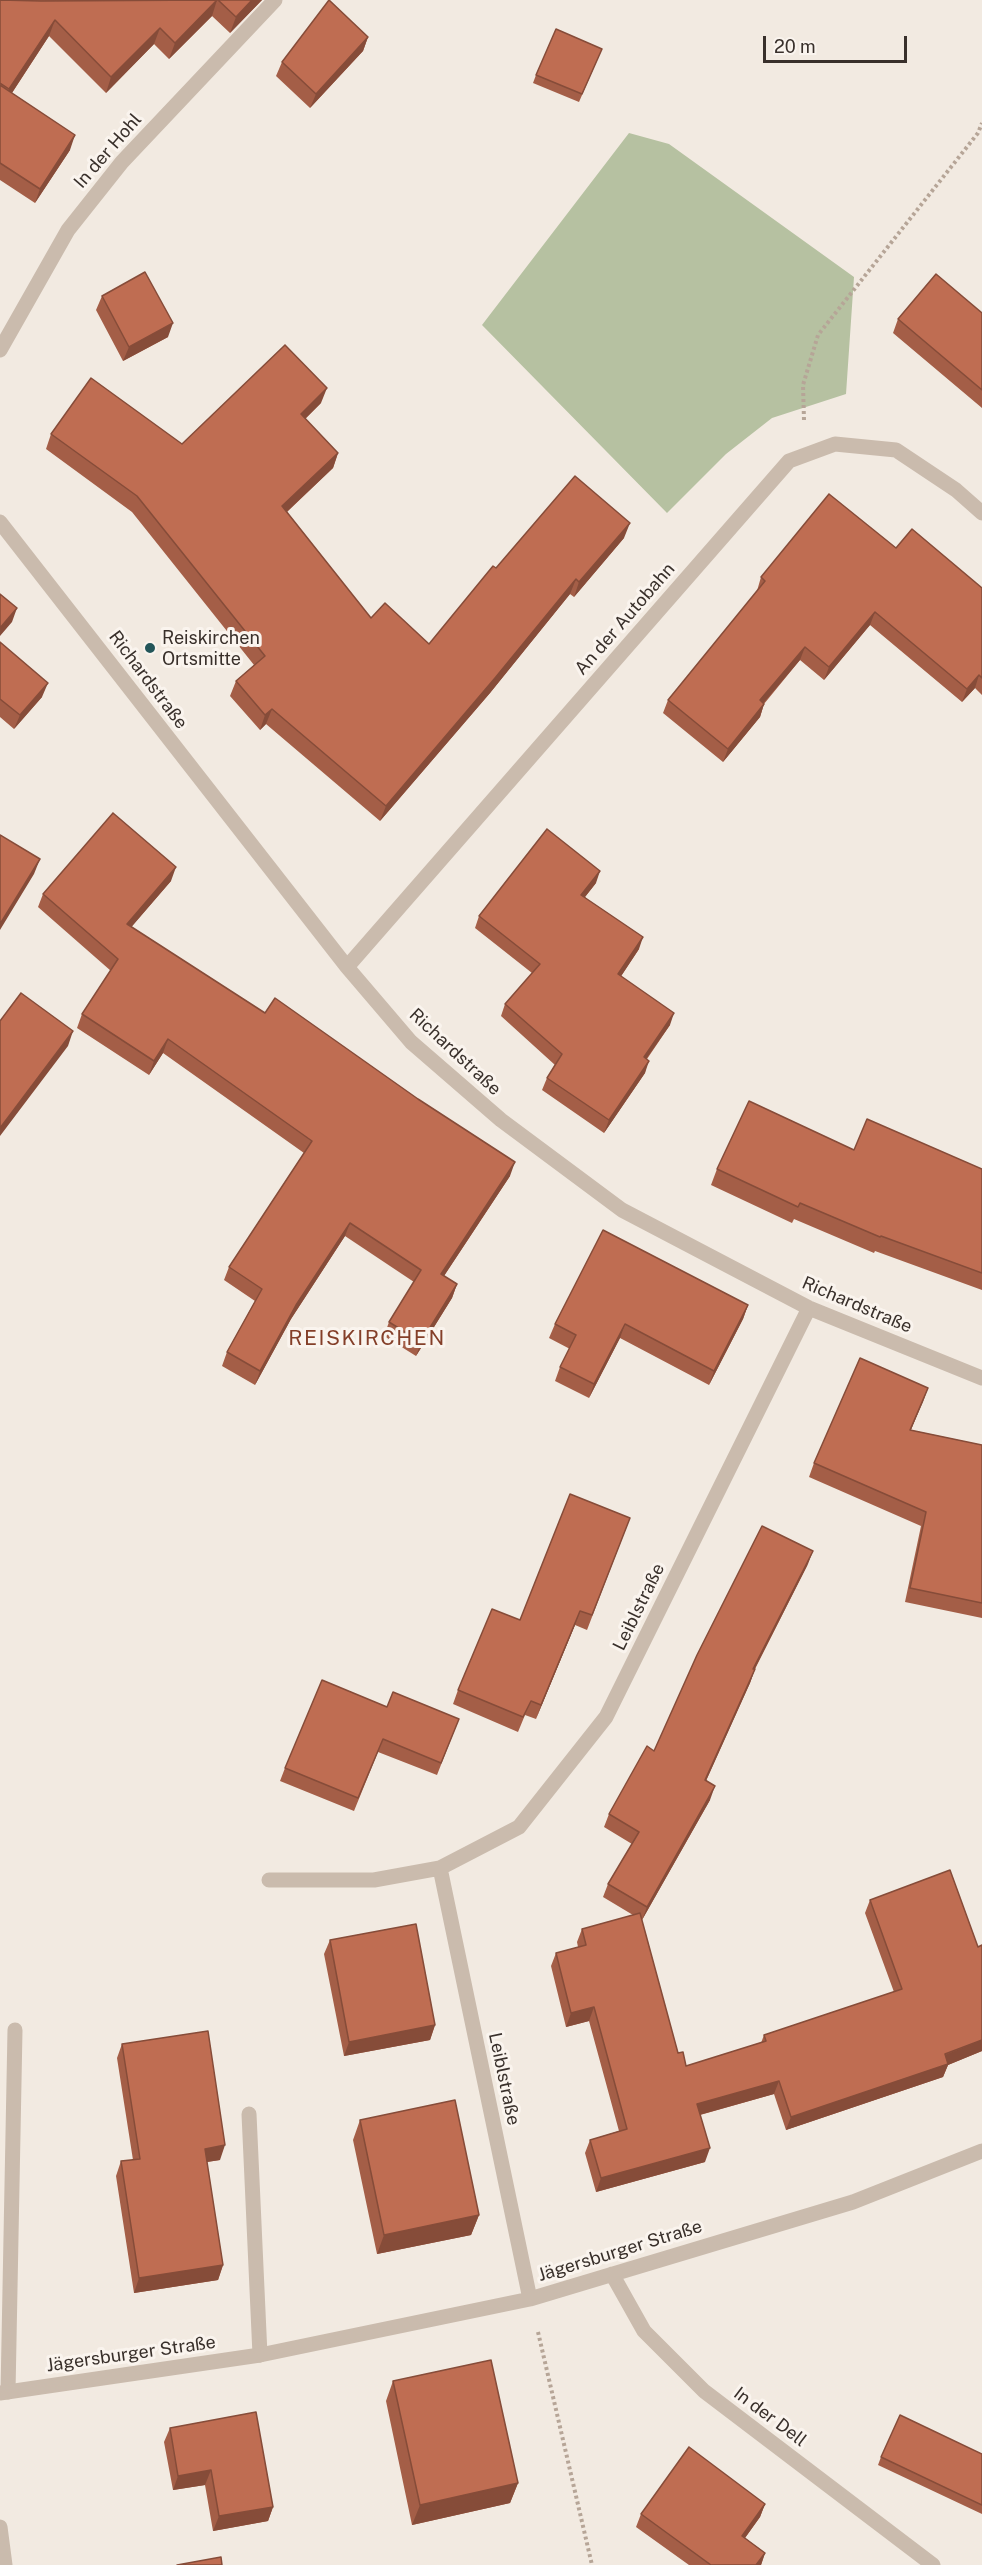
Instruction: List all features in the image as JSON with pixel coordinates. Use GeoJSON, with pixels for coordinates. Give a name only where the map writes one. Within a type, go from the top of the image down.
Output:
{"type":"FeatureCollection","features":[{"type":"Feature","properties":{"kind":"street","name":"In der Hohl"},"geometry":{"type":"LineString","coordinates":[[0,350],[68,230],[122,162],[275,0]]}},
{"type":"Feature","properties":{"kind":"street","name":"An der Autobahn"},"geometry":{"type":"LineString","coordinates":[[347,967],[789,461],[836,444],[896,450],[956,490],[982,513]]}},
{"type":"Feature","properties":{"kind":"street","name":"Richardstraße"},"geometry":{"type":"LineString","coordinates":[[0,522],[347,967],[411,1042],[501,1120],[622,1210],[809,1308],[982,1378]]}},
{"type":"Feature","properties":{"kind":"street","name":"Leiblstraße"},"geometry":{"type":"LineString","coordinates":[[269,1880],[374,1880],[440,1868],[519,1827],[606,1717],[809,1308]]}},
{"type":"Feature","properties":{"kind":"street","name":"Leiblstraße"},"geometry":{"type":"LineString","coordinates":[[440,1868],[530,2299]]}},
{"type":"Feature","properties":{"kind":"street","name":"Jägersburger Straße"},"geometry":{"type":"LineString","coordinates":[[15,2030],[4,2392],[260,2355],[530,2299],[853,2202],[982,2151]]}},
{"type":"Feature","properties":{"kind":"street"},"geometry":{"type":"LineString","coordinates":[[249,2114],[260,2355]]}},
{"type":"Feature","properties":{"kind":"street","name":"In der Dell"},"geometry":{"type":"LineString","coordinates":[[612,2274],[644,2331],[704,2391],[933,2565]]}},
{"type":"Feature","properties":{"kind":"street"},"geometry":{"type":"LineString","coordinates":[[0,2527],[4,2565]]}},
{"type":"Feature","properties":{"kind":"path"},"geometry":{"type":"LineString","coordinates":[[809,454],[803,385],[818,335],[978,133],[982,123]]}},
{"type":"Feature","properties":{"kind":"path"},"geometry":{"type":"LineString","coordinates":[[530,2299],[592,2565]]}},
{"type":"Feature","properties":{"kind":"green space"},"geometry":{"type":"Polygon","coordinates":[[[629,133],[669,144],[854,277],[846,394],[772,418],[726,454],[667,513],[482,325],[629,133]]]}},
{"type":"Feature","properties":{"kind":"building"},"geometry":{"type":"Polygon","coordinates":[[[0,0],[217,0],[175,43],[160,28],[111,77],[55,20],[9,89],[0,83],[0,0]]]}},
{"type":"Feature","properties":{"kind":"building"},"geometry":{"type":"Polygon","coordinates":[[[218,0],[252,0],[236,17],[218,0]]]}},
{"type":"Feature","properties":{"kind":"building"},"geometry":{"type":"Polygon","coordinates":[[[329,0],[368,37],[316,94],[282,62],[329,0]]]}},
{"type":"Feature","properties":{"kind":"building"},"geometry":{"type":"Polygon","coordinates":[[[556,29],[602,49],[582,94],[536,75],[556,29]]]}},
{"type":"Feature","properties":{"kind":"building"},"geometry":{"type":"Polygon","coordinates":[[[0,85],[75,135],[40,189],[0,163],[0,85]]]}},
{"type":"Feature","properties":{"kind":"building"},"geometry":{"type":"Polygon","coordinates":[[[145,272],[173,323],[129,347],[102,296],[145,272]]]}},
{"type":"Feature","properties":{"kind":"building"},"geometry":{"type":"Polygon","coordinates":[[[936,274],[982,313],[982,390],[898,319],[936,274]]]}},
{"type":"Feature","properties":{"kind":"building"},"geometry":{"type":"Polygon","coordinates":[[[285,345],[327,388],[301,414],[338,453],[282,506],[371,618],[385,603],[429,644],[493,566],[496,568],[575,476],[630,523],[579,582],[576,579],[386,806],[272,709],[265,715],[236,681],[265,656],[137,496],[51,434],[91,378],[182,444],[285,345]]]}},
{"type":"Feature","properties":{"kind":"building"},"geometry":{"type":"Polygon","coordinates":[[[829,494],[896,548],[912,529],[982,588],[982,678],[979,675],[967,689],[875,612],[829,667],[805,647],[760,700],[764,704],[728,749],[668,700],[765,581],[761,577],[829,494]]]}},
{"type":"Feature","properties":{"kind":"building"},"geometry":{"type":"Polygon","coordinates":[[[0,594],[17,608],[0,628],[0,594]]]}},
{"type":"Feature","properties":{"kind":"building"},"geometry":{"type":"Polygon","coordinates":[[[0,642],[48,683],[20,715],[0,699],[0,642]]]}},
{"type":"Feature","properties":{"kind":"building"},"geometry":{"type":"Polygon","coordinates":[[[113,813],[176,867],[127,924],[265,1013],[275,998],[418,1099],[515,1162],[441,1274],[457,1284],[421,1342],[389,1322],[421,1270],[350,1223],[296,1305],[260,1371],[227,1352],[262,1289],[229,1267],[312,1141],[168,1039],[154,1061],[82,1014],[118,959],[43,894],[113,813]]]}},
{"type":"Feature","properties":{"kind":"building"},"geometry":{"type":"Polygon","coordinates":[[[547,829],[600,871],[581,895],[643,937],[618,974],[674,1013],[644,1057],[649,1061],[609,1120],[547,1078],[562,1054],[505,1004],[540,964],[479,916],[547,829]]]}},
{"type":"Feature","properties":{"kind":"building"},"geometry":{"type":"Polygon","coordinates":[[[0,835],[40,859],[0,924],[0,835]]]}},
{"type":"Feature","properties":{"kind":"building"},"geometry":{"type":"Polygon","coordinates":[[[21,993],[73,1031],[0,1128],[0,1021],[21,993]]]}},
{"type":"Feature","properties":{"kind":"building"},"geometry":{"type":"Polygon","coordinates":[[[749,1101],[854,1150],[867,1119],[982,1169],[982,1273],[880,1237],[800,1203],[798,1207],[717,1169],[749,1101]]]}},
{"type":"Feature","properties":{"kind":"building"},"geometry":{"type":"Polygon","coordinates":[[[603,1230],[748,1305],[714,1371],[625,1324],[594,1384],[560,1367],[576,1335],[555,1324],[603,1230]]]}},
{"type":"Feature","properties":{"kind":"building"},"geometry":{"type":"Polygon","coordinates":[[[860,1358],[928,1388],[910,1430],[982,1445],[982,1603],[910,1588],[926,1512],[814,1463],[860,1358]]]}},
{"type":"Feature","properties":{"kind":"building"},"geometry":{"type":"Polygon","coordinates":[[[570,1494],[630,1518],[592,1615],[580,1611],[541,1705],[531,1701],[523,1717],[458,1690],[492,1609],[520,1620],[570,1494]]]}},
{"type":"Feature","properties":{"kind":"building"},"geometry":{"type":"Polygon","coordinates":[[[762,1526],[813,1551],[753,1669],[755,1669],[705,1780],[715,1786],[647,1907],[608,1884],[639,1832],[609,1814],[647,1746],[654,1751],[697,1655],[762,1526]]]}},
{"type":"Feature","properties":{"kind":"building"},"geometry":{"type":"Polygon","coordinates":[[[322,1680],[387,1707],[393,1692],[459,1719],[441,1763],[383,1739],[358,1798],[285,1768],[322,1680]]]}},
{"type":"Feature","properties":{"kind":"building"},"geometry":{"type":"Polygon","coordinates":[[[950,1870],[978,1947],[982,1945],[982,2040],[945,2054],[948,2064],[791,2117],[779,2081],[697,2104],[710,2148],[601,2178],[590,2140],[627,2129],[594,2007],[571,2013],[556,1953],[586,1945],[582,1929],[640,1913],[678,2053],[683,2052],[686,2066],[766,2041],[764,2035],[902,1989],[870,1900],[950,1870]]]}},
{"type":"Feature","properties":{"kind":"building"},"geometry":{"type":"Polygon","coordinates":[[[416,1924],[435,2025],[349,2042],[330,1940],[416,1924]]]}},
{"type":"Feature","properties":{"kind":"building"},"geometry":{"type":"Polygon","coordinates":[[[208,2031],[225,2145],[205,2149],[223,2265],[139,2278],[121,2161],[140,2159],[122,2044],[208,2031]]]}},
{"type":"Feature","properties":{"kind":"building"},"geometry":{"type":"Polygon","coordinates":[[[455,2100],[479,2215],[384,2235],[360,2120],[455,2100]]]}},
{"type":"Feature","properties":{"kind":"building"},"geometry":{"type":"Polygon","coordinates":[[[491,2360],[518,2483],[420,2505],[393,2381],[491,2360]]]}},
{"type":"Feature","properties":{"kind":"building"},"geometry":{"type":"Polygon","coordinates":[[[256,2412],[273,2507],[219,2516],[211,2470],[178,2476],[170,2428],[256,2412]]]}},
{"type":"Feature","properties":{"kind":"building"},"geometry":{"type":"Polygon","coordinates":[[[900,2415],[982,2454],[982,2505],[881,2457],[900,2415]]]}},
{"type":"Feature","properties":{"kind":"building"},"geometry":{"type":"Polygon","coordinates":[[[689,2447],[765,2504],[742,2536],[765,2553],[756,2565],[711,2565],[641,2514],[689,2447]]]}},
{"type":"Feature","properties":{"kind":"building"},"geometry":{"type":"Polygon","coordinates":[[[221,2557],[222,2565],[177,2565],[221,2557]]]}},
{"type":"Feature","properties":{"kind":"place","name":"Reiskirchen Ortsmitte"},"geometry":{"type":"Point","coordinates":[150,648]}},
{"type":"Feature","properties":{"kind":"district","name":"REISKIRCHEN"},"geometry":{"type":"Point","coordinates":[367,1339]}}]}
